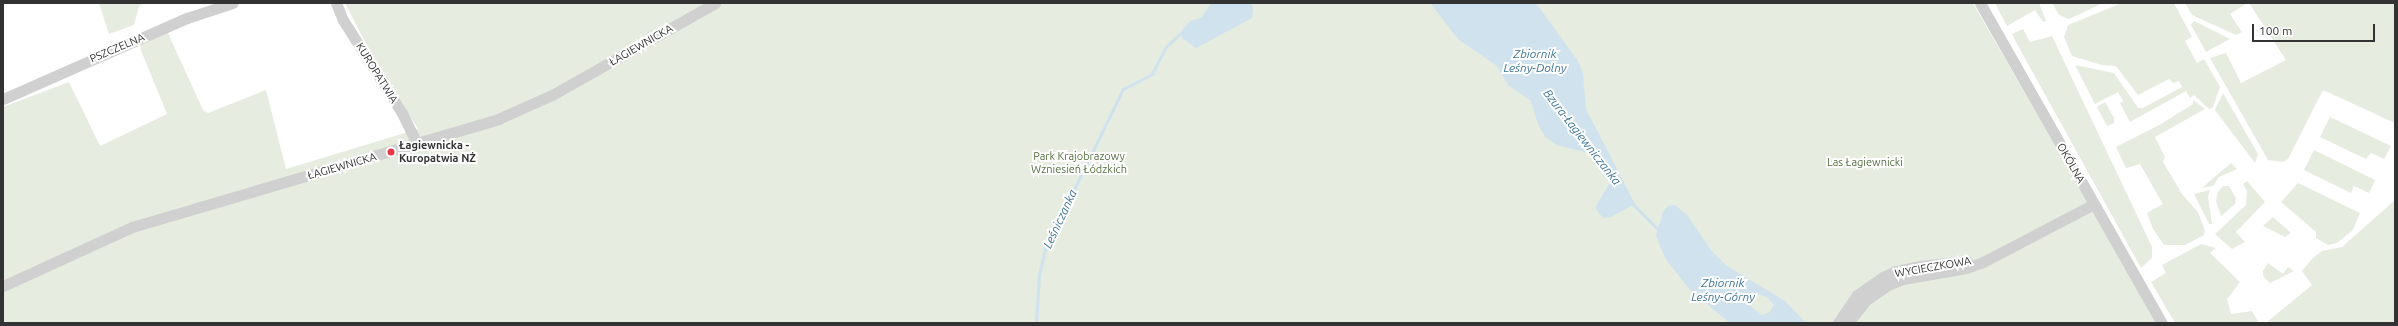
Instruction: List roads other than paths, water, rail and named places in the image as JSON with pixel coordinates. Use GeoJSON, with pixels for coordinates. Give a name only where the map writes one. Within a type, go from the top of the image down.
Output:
{"type":"FeatureCollection","features":[{"type":"Feature","properties":{"kind":"street","name":"PSZCZELNA"},"geometry":{"type":"LineString","coordinates":[[3,99],[187,18],[233,3]]}},
{"type":"Feature","properties":{"kind":"street","name":"KUROPATWIA"},"geometry":{"type":"LineString","coordinates":[[336,3],[344,20],[402,113],[417,144]]}},
{"type":"Feature","properties":{"kind":"street","name":"ŁAGIEWNICKA"},"geometry":{"type":"LineString","coordinates":[[3,286],[132,227],[480,126],[539,102],[715,3]]}},
{"type":"Feature","properties":{"kind":"street","name":"OKÓLNA"},"geometry":{"type":"LineString","coordinates":[[1980,3],[2162,323]]}},
{"type":"Feature","properties":{"kind":"street","name":"WYCIECZKOWA"},"geometry":{"type":"LineString","coordinates":[[1848,323],[1866,300],[1890,284],[1904,279],[1966,268],[2000,253],[2094,204]]}},
{"type":"Feature","properties":{"kind":"street","name":"WYCIECZKOWA"},"geometry":{"type":"LineString","coordinates":[[1838,323],[1857,295],[1896,271],[1962,262],[2000,253]]}},
{"type":"Feature","properties":{"kind":"water"},"geometry":{"type":"Polygon","coordinates":[[[1211,3],[1251,3],[1253,7],[1252,18],[1196,48],[1182,38],[1182,30],[1190,21],[1201,18],[1211,3]]]}},
{"type":"Feature","properties":{"kind":"water","name":"Zbiornik Leśny-Dolny"},"geometry":{"type":"Polygon","coordinates":[[[1430,3],[1536,3],[1578,61],[1583,74],[1586,109],[1635,204],[1611,217],[1603,218],[1595,208],[1611,181],[1592,154],[1557,145],[1545,137],[1538,124],[1531,101],[1508,85],[1497,66],[1458,39],[1430,3]]]}},
{"type":"Feature","properties":{"kind":"water","name":"Zbiornik Leśny-Górny"},"geometry":{"type":"Polygon","coordinates":[[[1675,205],[1687,215],[1711,250],[1727,266],[1785,301],[1806,323],[1730,323],[1690,290],[1665,258],[1656,235],[1663,212],[1668,206],[1675,205]],[[1752,292],[1748,297],[1749,305],[1762,315],[1770,312],[1774,305],[1767,297],[1752,292]]]}},
{"type":"Feature","properties":{"kind":"waterway","name":"Leśniczanka"},"geometry":{"type":"LineString","coordinates":[[1036,323],[1039,275],[1045,249],[1123,89],[1152,74],[1166,47],[1181,33]]}},
{"type":"Feature","properties":{"kind":"waterway","name":"Bzura-Łagiewniczanka"},"geometry":{"type":"LineString","coordinates":[[1631,202],[1660,231]]}},
{"type":"Feature","properties":{"kind":"place","name":"Łagiewnicka - Kuropatwia NŻ"},"geometry":{"type":"Point","coordinates":[391,152]}},
{"type":"Feature","properties":{"kind":"park label","name":"Las Łagiewnicki"},"geometry":{"type":"Point","coordinates":[1865,162]}},
{"type":"Feature","properties":{"kind":"park label","name":"Park Krajobrazowy Wzniesień Łódzkich"},"geometry":{"type":"Point","coordinates":[1079,163]}}]}
